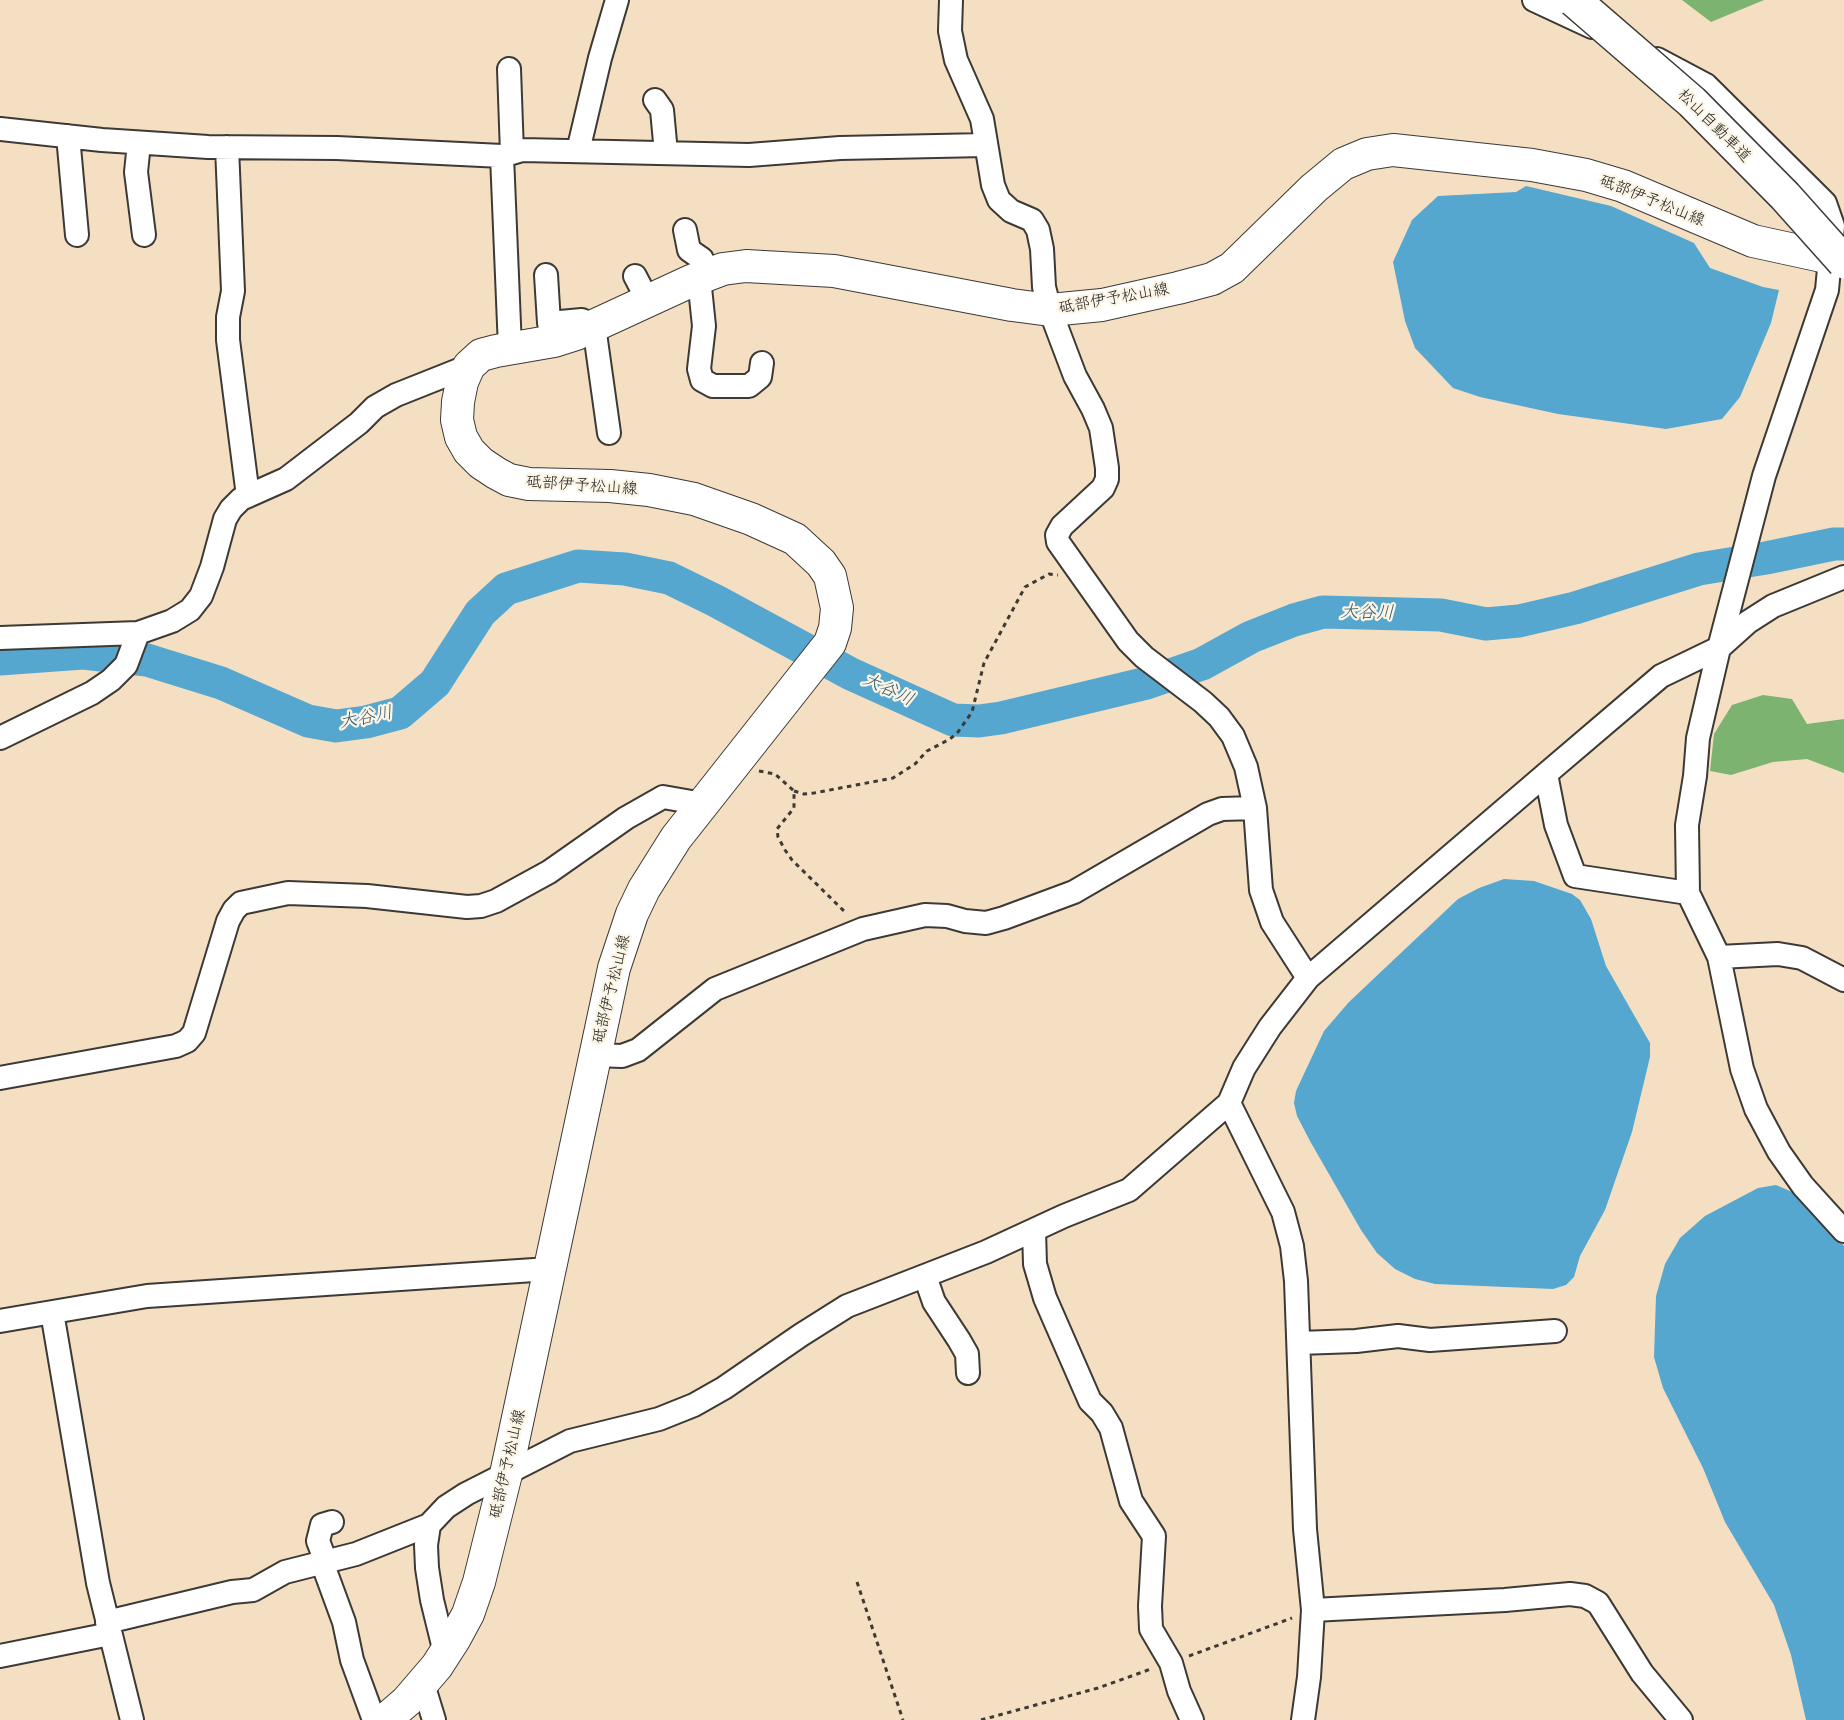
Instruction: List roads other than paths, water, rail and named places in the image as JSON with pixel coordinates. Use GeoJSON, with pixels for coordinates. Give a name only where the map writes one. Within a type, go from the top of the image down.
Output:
{"type":"FeatureCollection","features":[{"type":"Feature","properties":{"kind":"highway","name":"松山自動車道"},"geometry":{"type":"LineString","coordinates":[[1574,0],[1692,102],[1785,196],[1840,260]]}},
{"type":"Feature","properties":{"kind":"main road","name":"砥部伊予松山線"},"geometry":{"type":"LineString","coordinates":[[385,1720],[423,1684],[445,1653],[468,1614],[479,1582],[506,1474],[614,968],[632,914],[644,889],[676,838],[830,643],[835,628],[837,608],[830,576],[821,563],[795,539],[751,519],[694,499],[649,490],[610,486],[529,484],[509,480],[496,473],[481,463],[461,437],[457,420],[458,402],[462,382],[469,366],[481,355],[554,341],[590,328],[641,288],[746,266],[834,271],[1012,305],[1050,310],[1102,304],[1178,288],[1212,279],[1232,268],[1314,188],[1343,164],[1367,154],[1393,150],[1532,165],[1586,175],[1623,186],[1753,241],[1840,260]]}},
{"type":"Feature","properties":{"kind":"street"},"geometry":{"type":"LineString","coordinates":[[578,151],[600,58],[617,0]]}},
{"type":"Feature","properties":{"kind":"street"},"geometry":{"type":"LineString","coordinates":[[951,0],[950,31],[956,60],[982,119],[993,185],[999,200],[1011,211],[1032,220],[1038,230],[1042,249],[1044,287],[1050,310],[1075,376],[1101,428],[1107,479],[1103,488],[1062,526],[1058,535],[1062,549],[1128,641],[1211,709],[1233,736],[1246,767],[1255,808],[1261,890],[1272,922],[1308,978]]}},
{"type":"Feature","properties":{"kind":"street"},"geometry":{"type":"LineString","coordinates":[[1534,0],[1601,31],[1706,85],[1824,203],[1833,226],[1840,260],[1827,290],[1764,476],[1698,738],[1687,825],[1688,893],[1719,957],[1742,1069],[1756,1109],[1779,1152],[1797,1178],[1844,1231]]}},
{"type":"Feature","properties":{"kind":"street"},"geometry":{"type":"LineString","coordinates":[[509,69],[507,155],[510,348]]}},
{"type":"Feature","properties":{"kind":"street"},"geometry":{"type":"LineString","coordinates":[[655,100],[662,110],[666,153]]}},
{"type":"Feature","properties":{"kind":"street"},"geometry":{"type":"LineString","coordinates":[[0,129],[139,143],[507,155],[522,150],[749,155],[840,148],[985,145]]}},
{"type":"Feature","properties":{"kind":"street"},"geometry":{"type":"LineString","coordinates":[[68,136],[77,235]]}},
{"type":"Feature","properties":{"kind":"street"},"geometry":{"type":"LineString","coordinates":[[139,143],[136,172],[144,235]]}},
{"type":"Feature","properties":{"kind":"street"},"geometry":{"type":"LineString","coordinates":[[227,147],[233,291],[228,317],[228,340],[248,496]]}},
{"type":"Feature","properties":{"kind":"street"},"geometry":{"type":"LineString","coordinates":[[685,230],[689,250],[702,259],[704,276],[704,326],[699,369],[702,380],[713,386],[749,386],[760,377],[762,363]]}},
{"type":"Feature","properties":{"kind":"street"},"geometry":{"type":"LineString","coordinates":[[546,275],[549,323],[582,320],[590,328],[609,433]]}},
{"type":"Feature","properties":{"kind":"street"},"geometry":{"type":"LineString","coordinates":[[0,738],[92,693],[111,680],[132,649],[190,609],[201,597],[225,519],[241,499],[286,479],[375,407],[396,395],[469,366]]}},
{"type":"Feature","properties":{"kind":"street"},"geometry":{"type":"LineString","coordinates":[[0,1656],[109,1628],[232,1592],[253,1590],[285,1572],[356,1554],[429,1525],[446,1507],[466,1494],[570,1441],[659,1419],[694,1405],[724,1388],[847,1306],[986,1252],[1129,1190],[1229,1103],[1251,1058],[1270,1027],[1308,978],[1660,676],[1719,648],[1748,622],[1773,606],[1844,577]]}},
{"type":"Feature","properties":{"kind":"street"},"geometry":{"type":"LineString","coordinates":[[0,638],[132,649]]}},
{"type":"Feature","properties":{"kind":"street"},"geometry":{"type":"LineString","coordinates":[[1546,774],[1556,825],[1575,876],[1688,893]]}},
{"type":"Feature","properties":{"kind":"street"},"geometry":{"type":"LineString","coordinates":[[0,1078],[176,1047],[187,1041],[194,1033],[228,921],[241,903],[288,893],[367,896],[467,907],[481,906],[549,872],[626,818],[663,797],[703,804]]}},
{"type":"Feature","properties":{"kind":"street"},"geometry":{"type":"LineString","coordinates":[[595,1054],[622,1056],[638,1050],[715,989],[863,929],[925,915],[947,916],[986,923],[1004,918],[1074,892],[1208,814],[1222,809],[1255,808]]}},
{"type":"Feature","properties":{"kind":"street"},"geometry":{"type":"LineString","coordinates":[[1719,957],[1778,954],[1802,958],[1844,980]]}},
{"type":"Feature","properties":{"kind":"street"},"geometry":{"type":"LineString","coordinates":[[1229,1103],[1283,1212],[1292,1246],[1299,1343],[1305,1529],[1313,1610],[1309,1677],[1303,1720]]}},
{"type":"Feature","properties":{"kind":"street"},"geometry":{"type":"LineString","coordinates":[[1034,1230],[1035,1264],[1045,1298],[1090,1401],[1102,1413],[1111,1428],[1131,1502],[1154,1536],[1151,1629],[1171,1663],[1179,1691],[1192,1720]]}},
{"type":"Feature","properties":{"kind":"street"},"geometry":{"type":"LineString","coordinates":[[0,1321],[147,1296],[549,1269]]}},
{"type":"Feature","properties":{"kind":"street"},"geometry":{"type":"LineString","coordinates":[[925,1276],[934,1302],[967,1354],[968,1373]]}},
{"type":"Feature","properties":{"kind":"street"},"geometry":{"type":"LineString","coordinates":[[52,1312],[98,1583],[132,1720]]}},
{"type":"Feature","properties":{"kind":"street"},"geometry":{"type":"LineString","coordinates":[[1299,1343],[1356,1341],[1398,1336],[1430,1340],[1555,1331]]}},
{"type":"Feature","properties":{"kind":"street"},"geometry":{"type":"LineString","coordinates":[[332,1522],[322,1525],[318,1541],[326,1562],[326,1573],[344,1622],[352,1660],[374,1720]]}},
{"type":"Feature","properties":{"kind":"street"},"geometry":{"type":"LineString","coordinates":[[429,1525],[426,1545],[427,1568],[445,1653]]}},
{"type":"Feature","properties":{"kind":"street"},"geometry":{"type":"LineString","coordinates":[[1313,1610],[1505,1600],[1570,1593],[1585,1596],[1598,1603],[1642,1673],[1681,1720]]}},
{"type":"Feature","properties":{"kind":"street"},"geometry":{"type":"LineString","coordinates":[[423,1684],[434,1720]]}},
{"type":"Feature","properties":{"kind":"water"},"geometry":{"type":"Polygon","coordinates":[[[1526,186],[1611,206],[1694,243],[1710,268],[1763,287],[1779,290],[1771,323],[1740,397],[1722,419],[1666,429],[1558,414],[1480,397],[1453,388],[1415,348],[1405,321],[1393,262],[1412,220],[1438,196],[1516,192],[1526,186]]]}},
{"type":"Feature","properties":{"kind":"water"},"geometry":{"type":"Polygon","coordinates":[[[1504,879],[1534,881],[1572,894],[1580,900],[1591,919],[1606,966],[1650,1043],[1650,1057],[1632,1132],[1605,1210],[1580,1256],[1574,1277],[1566,1285],[1553,1289],[1435,1284],[1415,1279],[1395,1269],[1377,1253],[1361,1230],[1310,1141],[1297,1116],[1294,1103],[1296,1091],[1324,1031],[1349,1002],[1458,899],[1504,879]]]}},
{"type":"Feature","properties":{"kind":"water"},"geometry":{"type":"Polygon","coordinates":[[[1776,1185],[1797,1194],[1844,1246],[1844,1720],[1806,1720],[1791,1655],[1774,1605],[1725,1522],[1703,1468],[1663,1388],[1654,1357],[1656,1296],[1665,1264],[1680,1238],[1705,1216],[1758,1188],[1776,1185]]]}},
{"type":"Feature","properties":{"kind":"waterway","name":"大谷川"},"geometry":{"type":"LineString","coordinates":[[0,659],[83,653],[147,660],[221,683],[308,721],[336,726],[366,722],[400,713],[435,683],[480,613],[506,589],[578,566],[625,569],[669,578],[851,674],[953,720],[979,721],[1001,718],[1147,683],[1202,664],[1251,637],[1294,620],[1323,612],[1441,615],[1486,624],[1519,621],[1575,608],[1699,569],[1844,544]]}}]}
